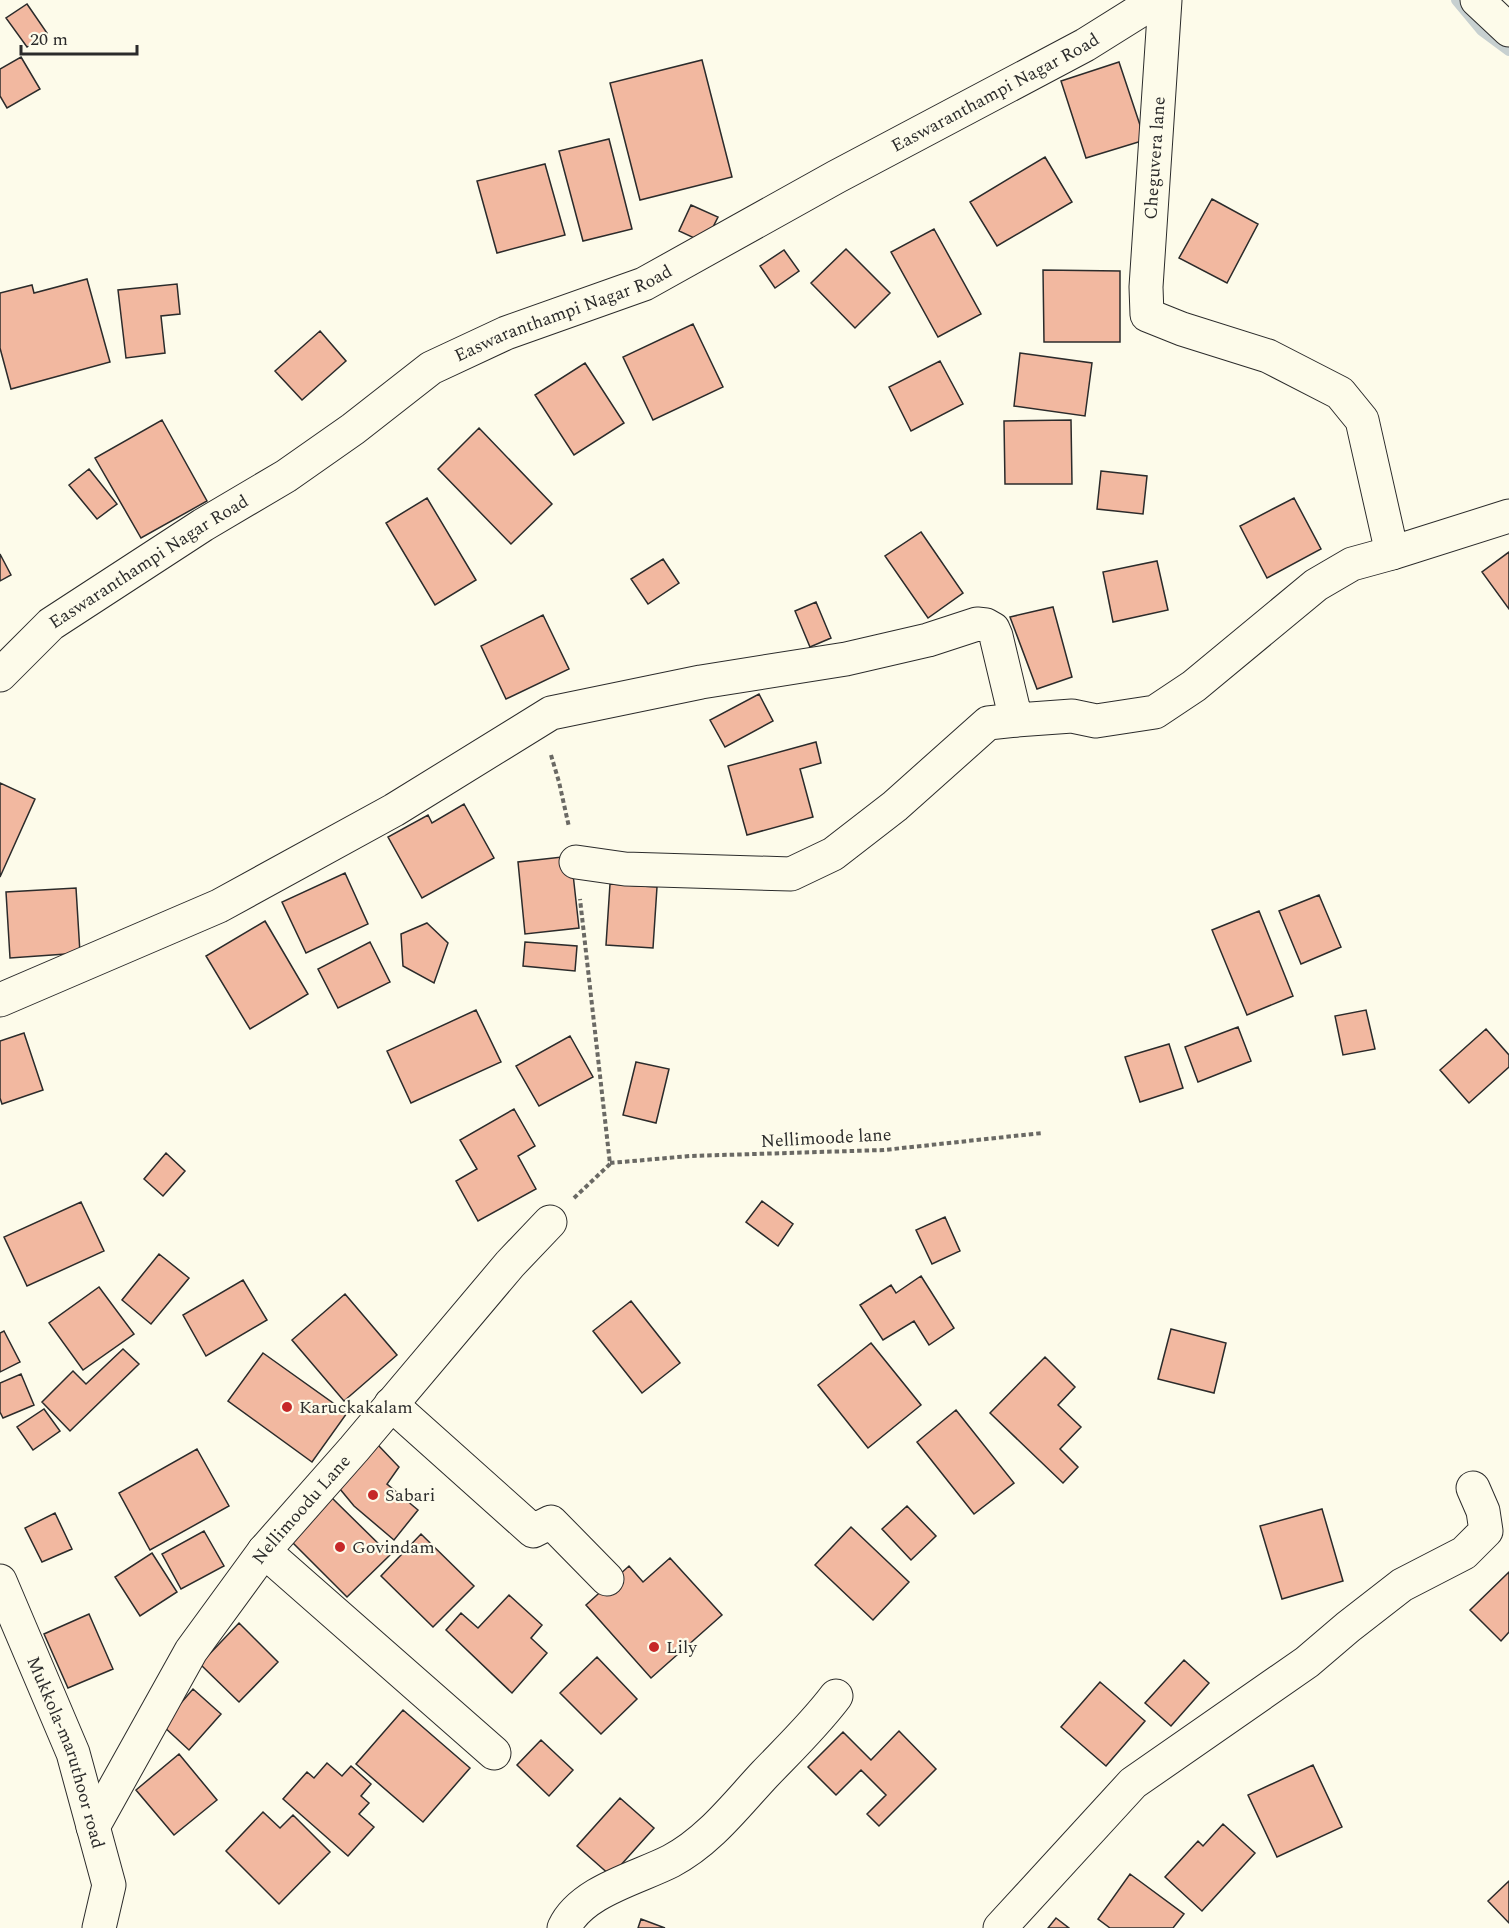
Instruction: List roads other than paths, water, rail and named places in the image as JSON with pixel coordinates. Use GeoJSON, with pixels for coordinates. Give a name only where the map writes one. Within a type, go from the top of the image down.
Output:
{"type":"FeatureCollection","features":[{"type":"Feature","properties":{"kind":"street","name":"Easwaranthampi Nagar Road"},"geometry":{"type":"LineString","coordinates":[[0,675],[51,624],[203,525],[286,476],[353,429],[431,368],[506,333],[644,284],[836,177],[1085,45],[1157,0]]}},
{"type":"Feature","properties":{"kind":"street","name":"Cheguvera lane"},"geometry":{"type":"LineString","coordinates":[[1165,0],[1146,287],[1147,315],[1268,356],[1340,393],[1362,420],[1392,553]]}},
{"type":"Feature","properties":{"kind":"street"},"geometry":{"type":"LineString","coordinates":[[1477,0],[1509,30]]}},
{"type":"Feature","properties":{"kind":"street"},"geometry":{"type":"LineString","coordinates":[[576,862],[625,869],[791,874],[833,854],[895,806],[988,723],[1072,716],[1096,721],[1155,712],[1194,686],[1316,585],[1352,564],[1509,516]]}},
{"type":"Feature","properties":{"kind":"street"},"geometry":{"type":"LineString","coordinates":[[0,1000],[219,906],[394,810],[551,713],[701,682],[867,654],[928,640],[977,624],[993,629],[996,636],[1016,720]]}},
{"type":"Feature","properties":{"kind":"street","name":"Nellimoodu Lane"},"geometry":{"type":"LineString","coordinates":[[93,1827],[191,1651],[264,1551],[510,1264],[550,1222]]}},
{"type":"Feature","properties":{"kind":"street"},"geometry":{"type":"LineString","coordinates":[[392,1404],[533,1531],[551,1522],[607,1579]]}},
{"type":"Feature","properties":{"kind":"street"},"geometry":{"type":"LineString","coordinates":[[1000,1928],[1133,1784],[1307,1662],[1402,1585],[1464,1553],[1486,1531],[1483,1511],[1473,1488]]}},
{"type":"Feature","properties":{"kind":"street"},"geometry":{"type":"LineString","coordinates":[[264,1551],[494,1753]]}},
{"type":"Feature","properties":{"kind":"street","name":"Mukkola-maruthoor road"},"geometry":{"type":"LineString","coordinates":[[0,1581],[73,1753],[109,1885],[99,1928]]}},
{"type":"Feature","properties":{"kind":"street"},"geometry":{"type":"LineString","coordinates":[[564,1928],[582,1906],[605,1890],[673,1860],[705,1839],[804,1736],[836,1696]]}},
{"type":"Feature","properties":{"kind":"waterway"},"geometry":{"type":"LineString","coordinates":[[1457,0],[1482,30],[1509,50]]}},
{"type":"Feature","properties":{"kind":"place","name":"Karuckakalam"},"geometry":{"type":"Point","coordinates":[287,1407]}},
{"type":"Feature","properties":{"kind":"place","name":"Sabari"},"geometry":{"type":"Point","coordinates":[373,1495]}},
{"type":"Feature","properties":{"kind":"place","name":"Govindam"},"geometry":{"type":"Point","coordinates":[340,1547]}},
{"type":"Feature","properties":{"kind":"place","name":"Lily"},"geometry":{"type":"Point","coordinates":[654,1647]}}]}
